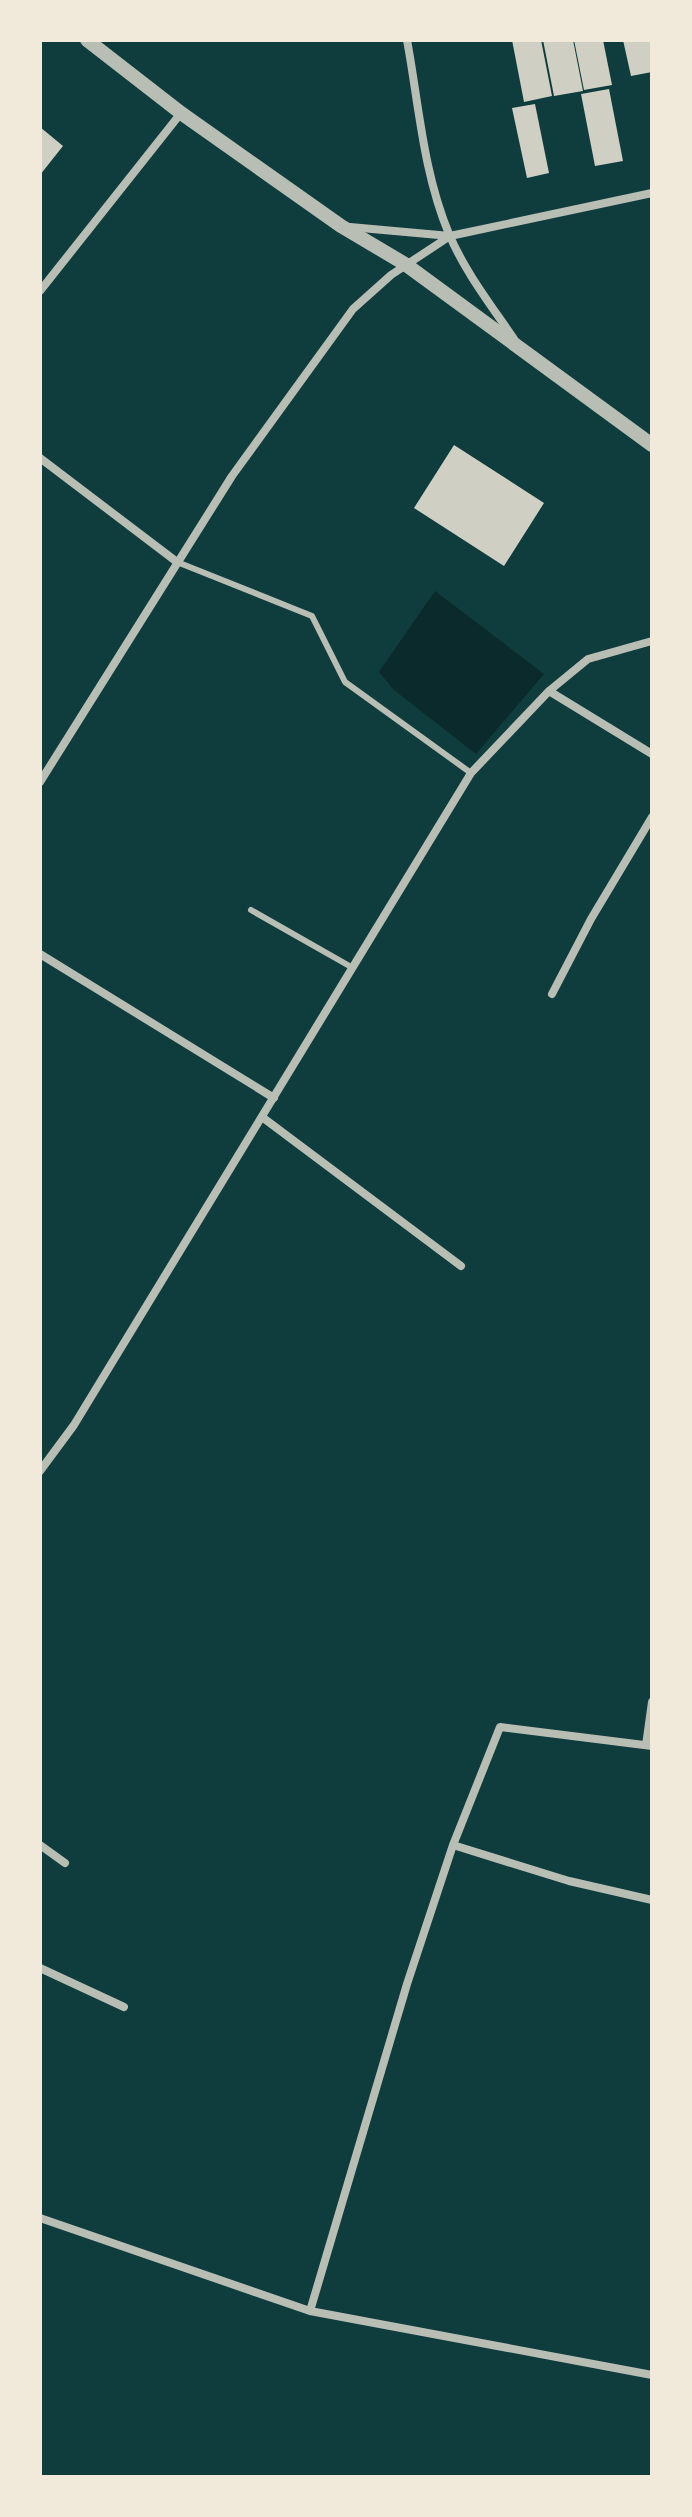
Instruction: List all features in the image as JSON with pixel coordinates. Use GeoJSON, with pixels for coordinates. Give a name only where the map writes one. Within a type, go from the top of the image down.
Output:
{"type":"FeatureCollection","features":[{"type":"Feature","properties":{"kind":"street"},"geometry":{"type":"LineString","coordinates":[[87,40],[181,113],[341,226],[405,264],[652,445]]}},
{"type":"Feature","properties":{"kind":"street"},"geometry":{"type":"LineString","coordinates":[[407,40],[424,152],[450,236],[469,273],[521,350]]}},
{"type":"Feature","properties":{"kind":"street"},"geometry":{"type":"LineString","coordinates":[[40,291],[181,113]]}},
{"type":"Feature","properties":{"kind":"street"},"geometry":{"type":"LineString","coordinates":[[341,226],[450,236],[652,193]]}},
{"type":"Feature","properties":{"kind":"street"},"geometry":{"type":"LineString","coordinates":[[40,782],[232,476],[353,309],[373,288],[450,236]]}},
{"type":"Feature","properties":{"kind":"street"},"geometry":{"type":"LineString","coordinates":[[40,458],[177,562]]}},
{"type":"Feature","properties":{"kind":"street"},"geometry":{"type":"LineString","coordinates":[[40,1471],[74,1425],[471,773],[549,691],[588,659],[652,641]]}},
{"type":"Feature","properties":{"kind":"street"},"geometry":{"type":"LineString","coordinates":[[549,691],[652,754]]}},
{"type":"Feature","properties":{"kind":"street"},"geometry":{"type":"LineString","coordinates":[[552,994],[591,919],[652,817]]}},
{"type":"Feature","properties":{"kind":"street"},"geometry":{"type":"LineString","coordinates":[[40,954],[274,1098]]}},
{"type":"Feature","properties":{"kind":"street"},"geometry":{"type":"LineString","coordinates":[[262,1117],[461,1266]]}},
{"type":"Feature","properties":{"kind":"street"},"geometry":{"type":"LineString","coordinates":[[310,2311],[407,1984],[453,1845],[500,1727],[649,1746],[652,1702]]}},
{"type":"Feature","properties":{"kind":"street"},"geometry":{"type":"LineString","coordinates":[[40,1845],[65,1863]]}},
{"type":"Feature","properties":{"kind":"street"},"geometry":{"type":"LineString","coordinates":[[453,1845],[569,1881],[652,1900]]}},
{"type":"Feature","properties":{"kind":"street"},"geometry":{"type":"LineString","coordinates":[[40,1968],[124,2007]]}},
{"type":"Feature","properties":{"kind":"street"},"geometry":{"type":"LineString","coordinates":[[40,2218],[310,2311],[652,2375]]}},
{"type":"Feature","properties":{"kind":"lane"},"geometry":{"type":"LineString","coordinates":[[177,562],[312,616],[345,682],[471,773]]}},
{"type":"Feature","properties":{"kind":"lane"},"geometry":{"type":"LineString","coordinates":[[251,910],[353,968]]}},
{"type":"Feature","properties":{"kind":"water"},"geometry":{"type":"Polygon","coordinates":[[[435,591],[544,674],[476,754],[394,690],[379,672],[435,591]]]}},
{"type":"Feature","properties":{"kind":"building"},"geometry":{"type":"Polygon","coordinates":[[[512,40],[541,40],[552,96],[524,102],[512,40]]]}},
{"type":"Feature","properties":{"kind":"building"},"geometry":{"type":"Polygon","coordinates":[[[543,40],[573,40],[583,91],[554,96],[543,40]]]}},
{"type":"Feature","properties":{"kind":"building"},"geometry":{"type":"Polygon","coordinates":[[[574,40],[603,40],[612,85],[584,90],[574,40]]]}},
{"type":"Feature","properties":{"kind":"building"},"geometry":{"type":"Polygon","coordinates":[[[623,40],[652,40],[652,72],[631,76],[623,40]]]}},
{"type":"Feature","properties":{"kind":"building"},"geometry":{"type":"Polygon","coordinates":[[[609,89],[623,161],[595,166],[581,94],[609,89]]]}},
{"type":"Feature","properties":{"kind":"building"},"geometry":{"type":"Polygon","coordinates":[[[535,104],[549,173],[527,178],[512,108],[535,104]]]}},
{"type":"Feature","properties":{"kind":"building"},"geometry":{"type":"Polygon","coordinates":[[[40,127],[63,146],[40,175],[40,127]]]}},
{"type":"Feature","properties":{"kind":"building"},"geometry":{"type":"Polygon","coordinates":[[[454,445],[544,503],[504,566],[414,508],[454,445]]]}}]}
